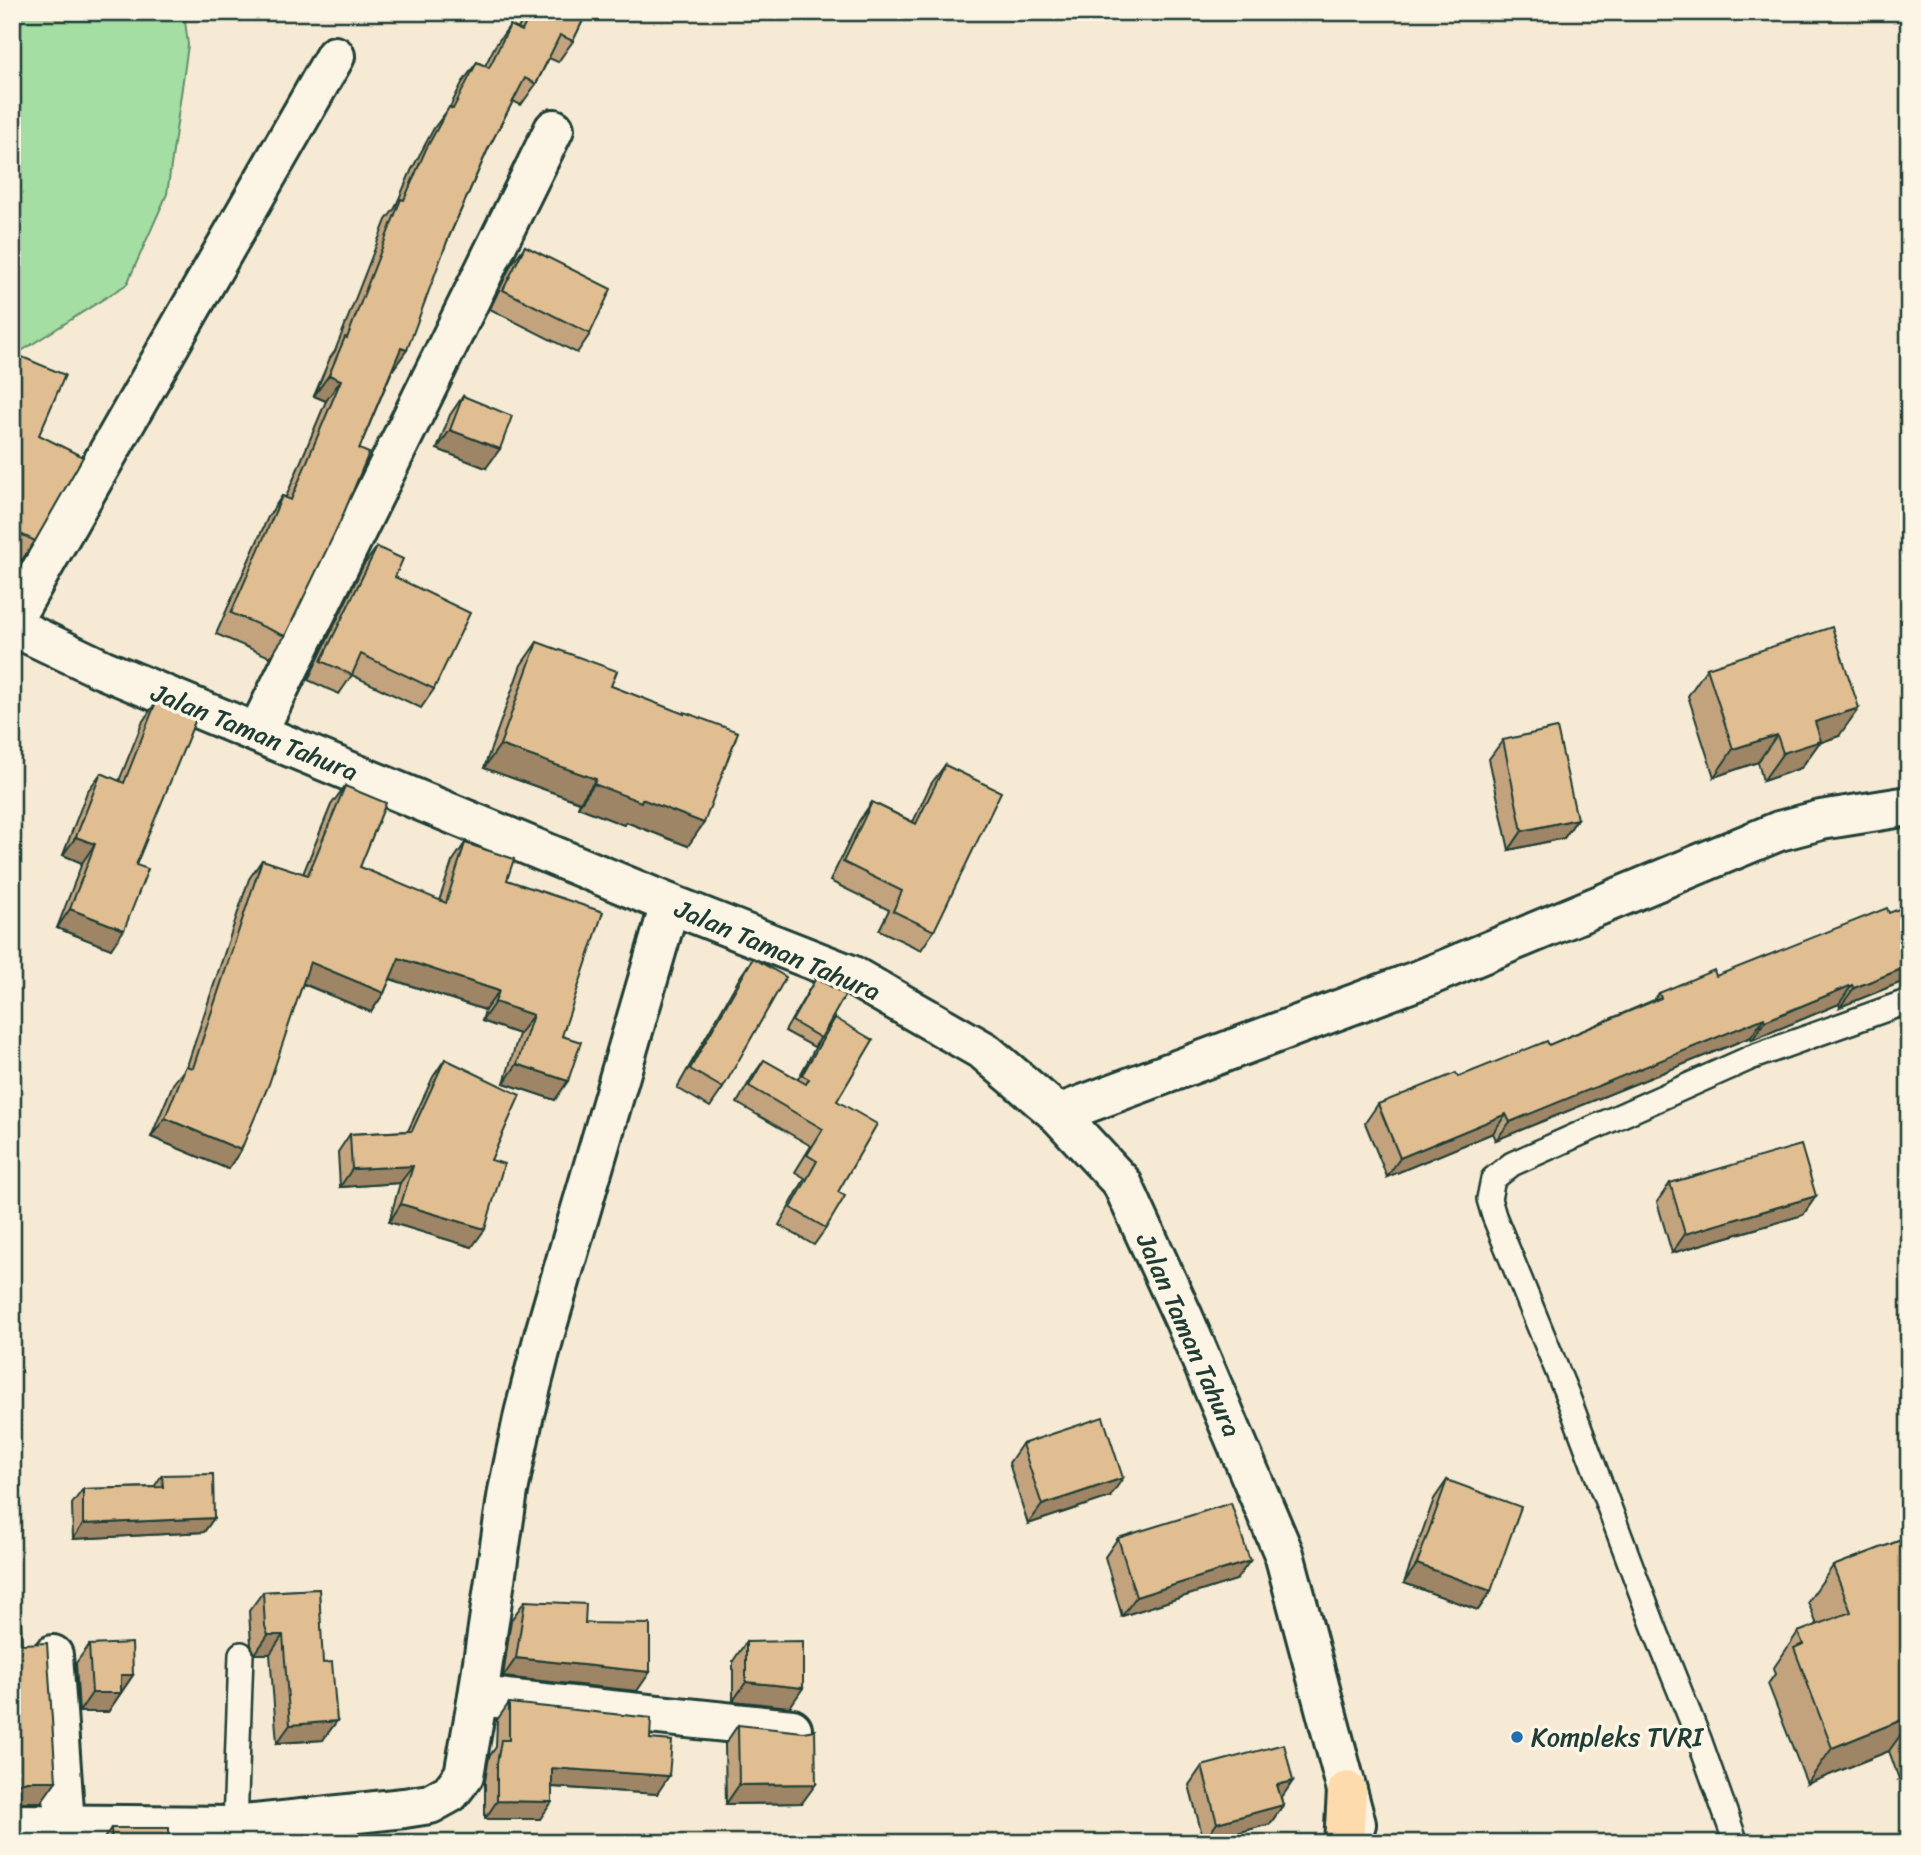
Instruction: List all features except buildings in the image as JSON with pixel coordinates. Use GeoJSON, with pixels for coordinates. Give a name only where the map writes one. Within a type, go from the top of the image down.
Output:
{"type":"FeatureCollection","features":[{"type":"Feature","properties":{"kind":"highway"},"geometry":{"type":"LineString","coordinates":[[1345,1843],[1348,1791]]}},
{"type":"Feature","properties":{"kind":"street"},"geometry":{"type":"LineString","coordinates":[[12,623],[335,56]]}},
{"type":"Feature","properties":{"kind":"street"},"geometry":{"type":"LineString","coordinates":[[257,733],[554,130]]}},
{"type":"Feature","properties":{"kind":"street","name":"Jalan Taman Tahura"},"geometry":{"type":"LineString","coordinates":[[12,623],[102,669],[670,904],[851,975],[984,1051],[1058,1114],[1122,1183],[1189,1331],[1284,1554],[1362,1843]]}},
{"type":"Feature","properties":{"kind":"street"},"geometry":{"type":"LineString","coordinates":[[1058,1114],[1424,978],[1779,831],[1821,820],[1909,806]]}},
{"type":"Feature","properties":{"kind":"street"},"geometry":{"type":"LineString","coordinates":[[12,1824],[235,1834],[430,1804],[450,1793],[464,1775],[508,1491],[524,1415],[548,1322],[670,904]]}},
{"type":"Feature","properties":{"kind":"street"},"geometry":{"type":"LineString","coordinates":[[53,1655],[65,1825]]}},
{"type":"Feature","properties":{"kind":"street"},"geometry":{"type":"LineString","coordinates":[[478,1696],[792,1729]]}},
{"type":"Feature","properties":{"kind":"lane"},"geometry":{"type":"LineString","coordinates":[[1736,1843],[1566,1392],[1494,1216],[1489,1199],[1493,1179],[1512,1164],[1750,1058],[1909,1001]]}},
{"type":"Feature","properties":{"kind":"lane"},"geometry":{"type":"LineString","coordinates":[[235,1834],[241,1654]]}},
{"type":"Feature","properties":{"kind":"green space"},"geometry":{"type":"Polygon","coordinates":[[[12,12],[184,12],[188,45],[167,194],[127,284],[12,357],[12,12]]]}},
{"type":"Feature","properties":{"kind":"place","name":"Kompleks TVRI"},"geometry":{"type":"Point","coordinates":[1517,1737]}}]}
